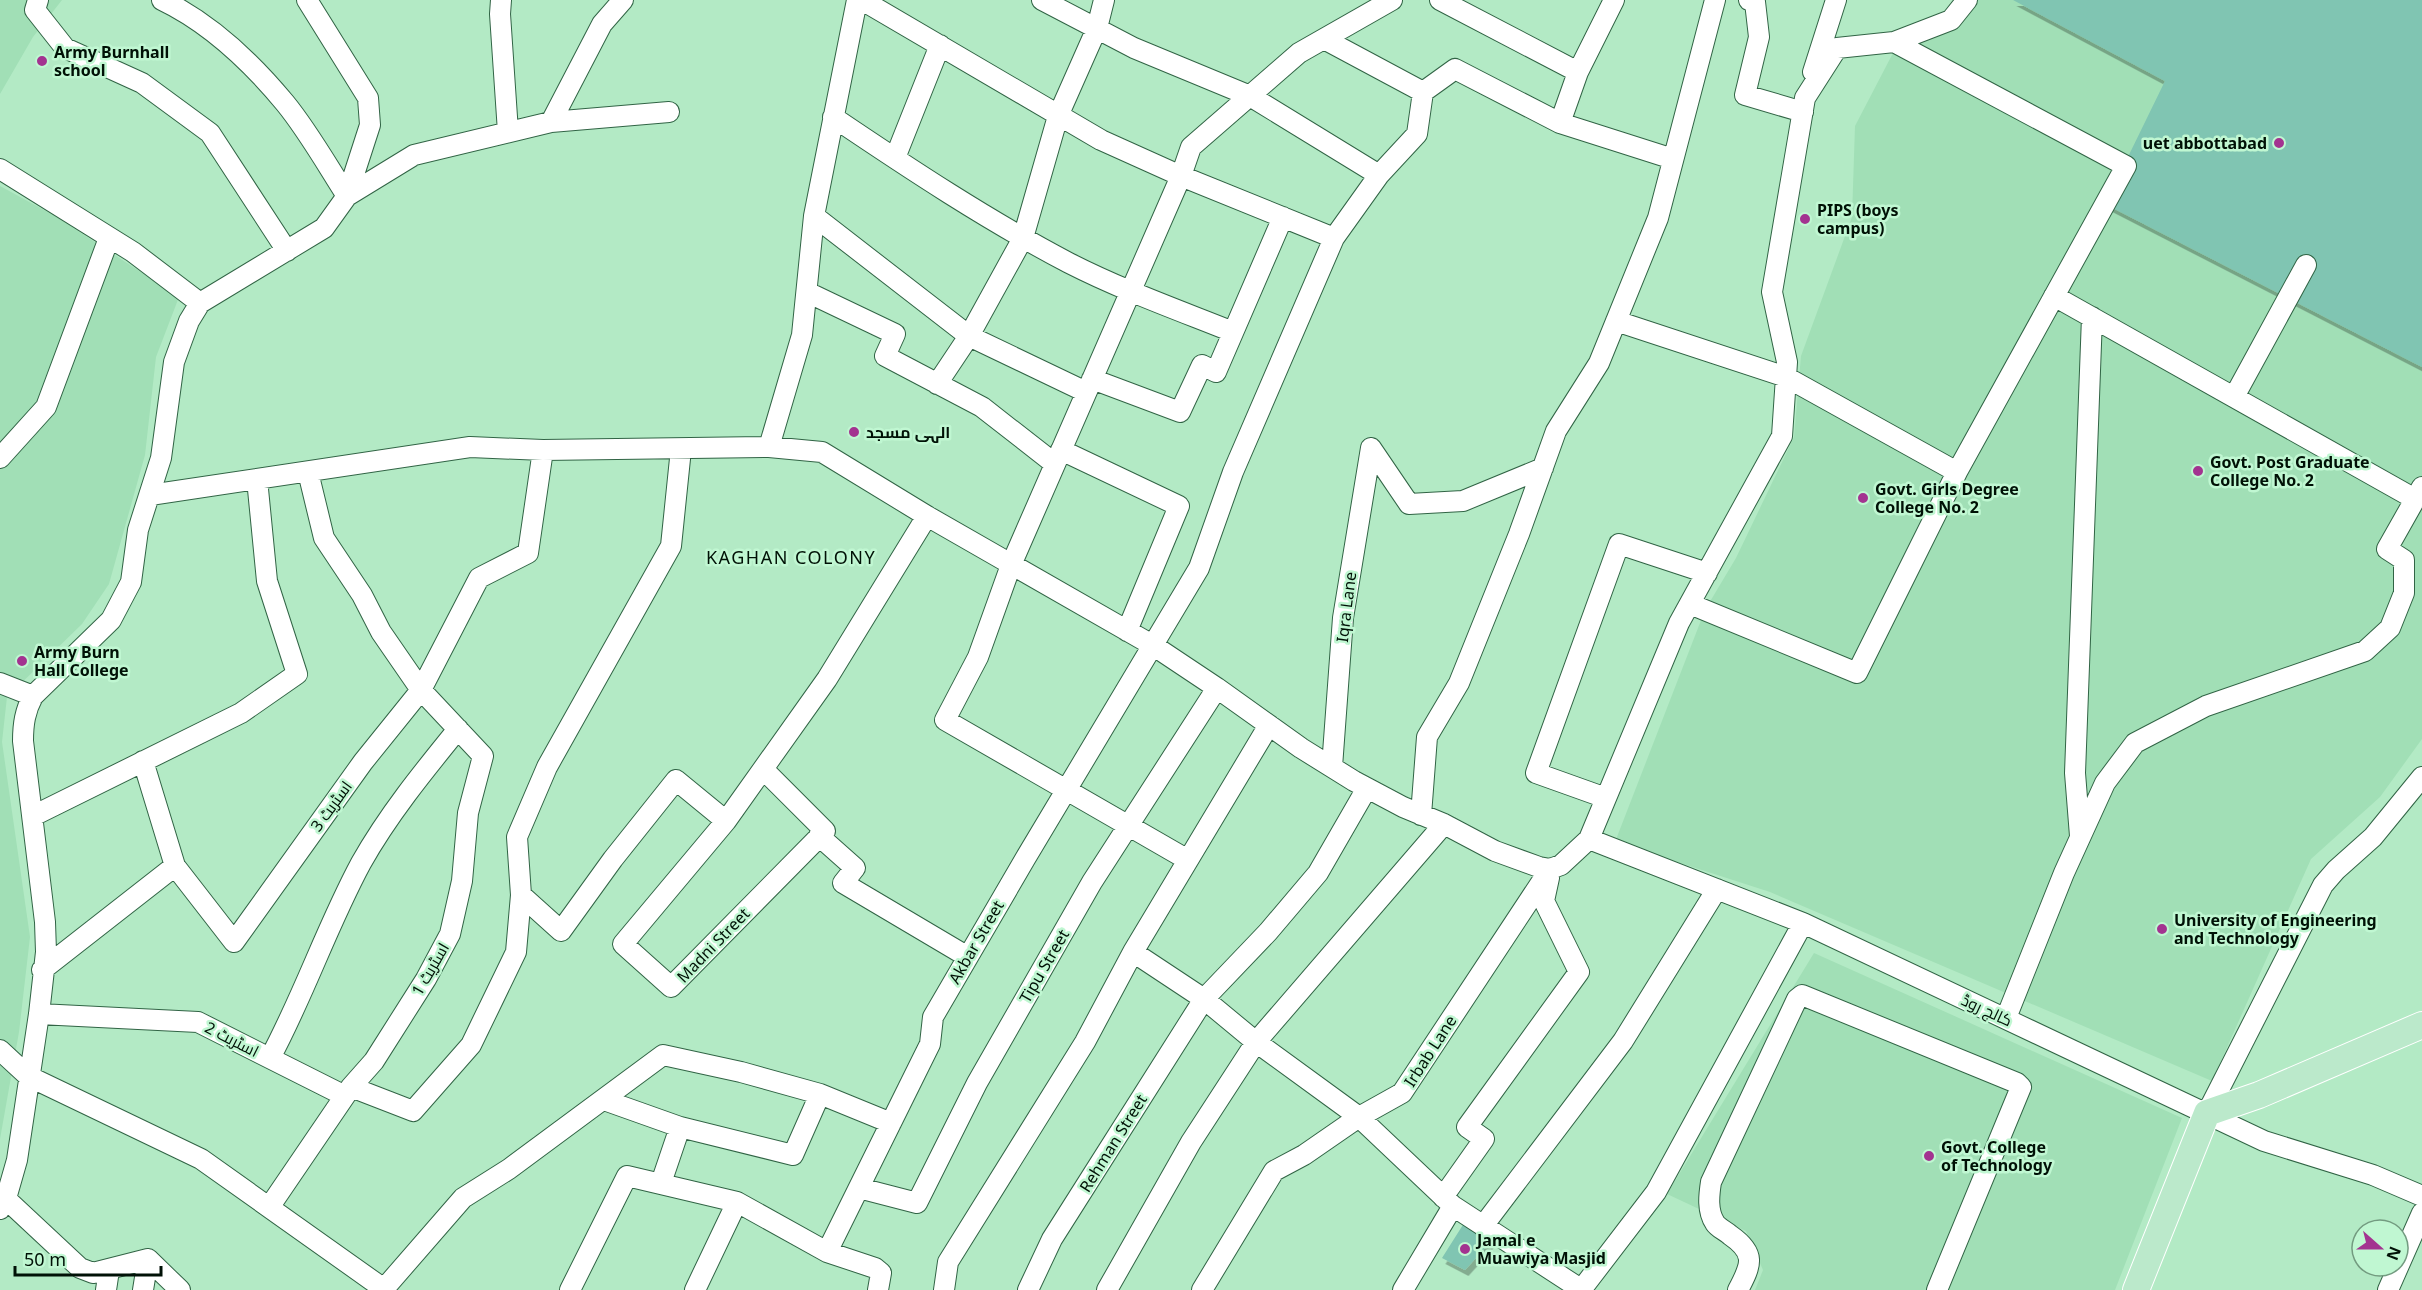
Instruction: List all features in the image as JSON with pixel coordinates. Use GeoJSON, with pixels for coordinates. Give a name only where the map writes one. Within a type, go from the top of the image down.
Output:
{"type":"FeatureCollection","features":[{"type":"Feature","properties":{"kind":"main road"},"geometry":{"type":"LineString","coordinates":[[2136,1290],[2207,1113],[2259,1095],[2422,1024]]}},
{"type":"Feature","properties":{"kind":"street"},"geometry":{"type":"LineString","coordinates":[[38,0],[35,10],[65,48],[142,83],[210,133],[287,251]]}},
{"type":"Feature","properties":{"kind":"street"},"geometry":{"type":"LineString","coordinates":[[162,0],[189,13],[228,43],[286,104],[347,196]]}},
{"type":"Feature","properties":{"kind":"street"},"geometry":{"type":"LineString","coordinates":[[148,1260],[93,1273],[80,1268],[3,1204],[17,1160],[39,1014],[46,937],[23,741],[23,723],[33,696],[111,620],[131,582],[138,530],[161,458],[174,362],[189,321],[200,303],[324,228],[347,196],[370,125],[368,98],[307,0]]}},
{"type":"Feature","properties":{"kind":"street"},"geometry":{"type":"LineString","coordinates":[[501,0],[508,132]]}},
{"type":"Feature","properties":{"kind":"street"},"geometry":{"type":"LineString","coordinates":[[551,122],[602,24],[623,0]]}},
{"type":"Feature","properties":{"kind":"street"},"geometry":{"type":"LineString","coordinates":[[769,447],[802,335],[814,216],[857,0]]}},
{"type":"Feature","properties":{"kind":"street"},"geometry":{"type":"LineString","coordinates":[[862,0],[1101,140],[1180,176],[1334,238]]}},
{"type":"Feature","properties":{"kind":"street"},"geometry":{"type":"LineString","coordinates":[[1042,0],[1134,48],[1250,96],[1379,175]]}},
{"type":"Feature","properties":{"kind":"street"},"geometry":{"type":"LineString","coordinates":[[938,384],[969,336],[1023,238],[1058,116],[1097,28],[1104,0]]}},
{"type":"Feature","properties":{"kind":"street"},"geometry":{"type":"LineString","coordinates":[[1188,861],[945,720],[978,657],[1011,565],[1191,147],[1299,53],[1392,0]]}},
{"type":"Feature","properties":{"kind":"street"},"geometry":{"type":"LineString","coordinates":[[1440,0],[1578,72]]}},
{"type":"Feature","properties":{"kind":"street"},"geometry":{"type":"LineString","coordinates":[[1560,123],[1578,72],[1614,0]]}},
{"type":"Feature","properties":{"kind":"street"},"geometry":{"type":"LineString","coordinates":[[1421,815],[1427,737],[1459,682],[1519,534],[1556,431],[1599,363],[1658,218],[1715,0]]}},
{"type":"Feature","properties":{"kind":"street"},"geometry":{"type":"LineString","coordinates":[[1749,0],[1755,2],[1759,37],[1745,95],[1804,105]]}},
{"type":"Feature","properties":{"kind":"street"},"geometry":{"type":"LineString","coordinates":[[150,495],[470,447],[543,450],[769,447],[822,452],[927,516],[1154,646],[1332,767],[1367,788],[1495,851],[1550,869],[1561,865],[1589,839],[1679,623],[1782,436],[1787,362],[1772,292],[1804,105],[1836,0]]}},
{"type":"Feature","properties":{"kind":"street"},"geometry":{"type":"LineString","coordinates":[[1804,105],[1836,48],[1894,42],[1950,20],[1967,0]]}},
{"type":"Feature","properties":{"kind":"street"},"geometry":{"type":"LineString","coordinates":[[1324,39],[1424,92],[1455,69],[1560,123],[1673,159]]}},
{"type":"Feature","properties":{"kind":"street"},"geometry":{"type":"LineString","coordinates":[[1690,604],[1857,673],[1957,472],[2126,166],[1894,42]]}},
{"type":"Feature","properties":{"kind":"street"},"geometry":{"type":"LineString","coordinates":[[894,158],[940,45]]}},
{"type":"Feature","properties":{"kind":"street","name":"Akbar Street"},"geometry":{"type":"LineString","coordinates":[[827,1252],[930,1044],[933,1017],[1199,568],[1233,472],[1334,238],[1379,175],[1417,134],[1424,92]]}},
{"type":"Feature","properties":{"kind":"street"},"geometry":{"type":"LineString","coordinates":[[347,196],[414,155],[551,122],[669,112]]}},
{"type":"Feature","properties":{"kind":"street"},"geometry":{"type":"LineString","coordinates":[[833,117],[969,208],[1023,238],[1130,292],[1233,332]]}},
{"type":"Feature","properties":{"kind":"street"},"geometry":{"type":"LineString","coordinates":[[0,169],[133,252],[200,303]]}},
{"type":"Feature","properties":{"kind":"street"},"geometry":{"type":"LineString","coordinates":[[814,216],[969,336],[1089,385],[1180,412],[1202,365],[1216,372],[1283,217]]}},
{"type":"Feature","properties":{"kind":"street"},"geometry":{"type":"LineString","coordinates":[[0,459],[46,406],[109,238]]}},
{"type":"Feature","properties":{"kind":"street"},"geometry":{"type":"LineString","coordinates":[[2234,397],[2306,265]]}},
{"type":"Feature","properties":{"kind":"street"},"geometry":{"type":"LineString","coordinates":[[807,292],[895,334],[885,356],[982,407],[1058,457],[1179,506],[1126,631]]}},
{"type":"Feature","properties":{"kind":"street"},"geometry":{"type":"LineString","coordinates":[[2006,1018],[2080,837],[2105,783],[2135,743],[2206,706],[2365,651],[2390,628],[2404,593],[2404,560],[2387,549],[2419,493],[2234,397],[2054,296]]}},
{"type":"Feature","properties":{"kind":"street"},"geometry":{"type":"LineString","coordinates":[[2080,837],[2075,772],[2092,317]]}},
{"type":"Feature","properties":{"kind":"street"},"geometry":{"type":"LineString","coordinates":[[1616,321],[1786,377],[1957,472]]}},
{"type":"Feature","properties":{"kind":"street"},"geometry":{"type":"LineString","coordinates":[[681,448],[671,546],[547,767],[517,837],[521,895],[561,931],[676,780],[726,821]]}},
{"type":"Feature","properties":{"kind":"street","name":"Iqra Lane"},"geometry":{"type":"LineString","coordinates":[[1332,767],[1343,618],[1371,448],[1409,504],[1463,501],[1543,468]]}},
{"type":"Feature","properties":{"kind":"street","name":"اسٹریٹ 3"},"geometry":{"type":"LineString","coordinates":[[176,866],[234,942],[363,762],[421,690],[478,578],[528,553],[543,450]]}},
{"type":"Feature","properties":{"kind":"street","name":"اسٹریٹ 1"},"geometry":{"type":"LineString","coordinates":[[270,1206],[348,1091],[374,1061],[426,979],[450,934],[462,881],[468,813],[483,756],[421,690],[381,632],[362,595],[324,538],[308,472]]}},
{"type":"Feature","properties":{"kind":"street"},"geometry":{"type":"LineString","coordinates":[[33,816],[241,713],[297,674],[267,582],[256,479]]}},
{"type":"Feature","properties":{"kind":"street","name":"Madni Street"},"geometry":{"type":"LineString","coordinates":[[819,836],[671,987],[623,944],[726,821],[827,679],[927,516]]}},
{"type":"Feature","properties":{"kind":"street"},"geometry":{"type":"LineString","coordinates":[[1606,798],[1536,773],[1619,544],[1707,573]]}},
{"type":"Feature","properties":{"kind":"street"},"geometry":{"type":"LineString","coordinates":[[0,683],[33,696]]}},
{"type":"Feature","properties":{"kind":"street","name":"Tipu Street"},"geometry":{"type":"LineString","coordinates":[[859,1188],[917,1203],[977,1083],[1092,882],[1217,688]]}},
{"type":"Feature","properties":{"kind":"street"},"geometry":{"type":"LineString","coordinates":[[944,1290],[948,1262],[1085,1042],[1133,952],[1269,725]]}},
{"type":"Feature","properties":{"kind":"street"},"geometry":{"type":"LineString","coordinates":[[270,1058],[287,1026],[360,864],[387,819],[458,729]]}},
{"type":"Feature","properties":{"kind":"street"},"geometry":{"type":"LineString","coordinates":[[42,970],[176,866],[143,761]]}},
{"type":"Feature","properties":{"kind":"street"},"geometry":{"type":"LineString","coordinates":[[763,769],[825,831],[819,836],[855,868],[843,883],[968,957]]}},
{"type":"Feature","properties":{"kind":"street"},"geometry":{"type":"LineString","coordinates":[[2207,1113],[2323,885],[2336,870],[2373,837],[2422,777]]}},
{"type":"Feature","properties":{"kind":"street","name":"Rehman Street"},"geometry":{"type":"LineString","coordinates":[[1028,1290],[1052,1239],[1204,999],[1268,932],[1318,873],[1367,788]]}},
{"type":"Feature","properties":{"kind":"street"},"geometry":{"type":"LineString","coordinates":[[1107,1290],[1191,1142],[1256,1042],[1444,824]]}},
{"type":"Feature","properties":{"kind":"street","name":"کالج روڈ"},"geometry":{"type":"LineString","coordinates":[[1589,839],[1803,923],[2264,1141],[2373,1175],[2422,1196]]}},
{"type":"Feature","properties":{"kind":"street"},"geometry":{"type":"LineString","coordinates":[[1403,1290],[1448,1202],[1484,1139],[1467,1127],[1579,972],[1544,901],[1550,869]]}},
{"type":"Feature","properties":{"kind":"street","name":"Irbab Lane"},"geometry":{"type":"LineString","coordinates":[[1202,1290],[1274,1171],[1304,1155],[1359,1117],[1402,1093],[1550,869]]}},
{"type":"Feature","properties":{"kind":"street"},"geometry":{"type":"LineString","coordinates":[[1483,1226],[1623,1041],[1717,889]]}},
{"type":"Feature","properties":{"kind":"street","name":"اسٹریٹ 2"},"geometry":{"type":"LineString","coordinates":[[39,1014],[198,1022],[270,1058],[348,1091],[413,1111],[471,1045],[476,1035],[516,952],[521,895]]}},
{"type":"Feature","properties":{"kind":"street"},"geometry":{"type":"LineString","coordinates":[[1133,952],[1204,999],[1256,1042],[1359,1117],[1448,1202],[1582,1290],[1656,1192],[1803,923]]}},
{"type":"Feature","properties":{"kind":"street"},"geometry":{"type":"LineString","coordinates":[[1738,1290],[1746,1276],[1750,1260],[1744,1245],[1716,1224],[1708,1202],[1711,1182],[1797,999],[1802,995],[2006,1078],[2021,1087],[1937,1290]]}},
{"type":"Feature","properties":{"kind":"street"},"geometry":{"type":"LineString","coordinates":[[0,1050],[28,1076],[201,1159],[270,1206],[383,1290],[463,1198],[509,1169],[663,1055],[741,1071],[820,1094],[891,1123]]}},
{"type":"Feature","properties":{"kind":"street"},"geometry":{"type":"LineString","coordinates":[[604,1100],[680,1127],[793,1155],[820,1094]]}},
{"type":"Feature","properties":{"kind":"street"},"geometry":{"type":"LineString","coordinates":[[661,1183],[680,1127]]}},
{"type":"Feature","properties":{"kind":"street"},"geometry":{"type":"LineString","coordinates":[[570,1290],[627,1176],[737,1202],[827,1252],[875,1268],[881,1273],[878,1290]]}},
{"type":"Feature","properties":{"kind":"street"},"geometry":{"type":"LineString","coordinates":[[695,1290],[737,1202]]}},
{"type":"Feature","properties":{"kind":"street"},"geometry":{"type":"LineString","coordinates":[[2388,1290],[2422,1213]]}},
{"type":"Feature","properties":{"kind":"street"},"geometry":{"type":"LineString","coordinates":[[143,1290],[148,1260]]}},
{"type":"Feature","properties":{"kind":"street"},"geometry":{"type":"LineString","coordinates":[[148,1260],[180,1290]]}},
{"type":"Feature","properties":{"kind":"street"},"geometry":{"type":"LineString","coordinates":[[106,1290],[109,1270]]}},
{"type":"Feature","properties":{"kind":"shaded area"},"geometry":{"type":"Polygon","coordinates":[[[0,0],[62,0],[33,37],[0,94],[0,0]]]}},
{"type":"Feature","properties":{"kind":"shaded area","name":"Govt. Post Graduate College No. 2"},"geometry":{"type":"Polygon","coordinates":[[[1977,0],[2422,0],[2422,739],[2380,797],[2311,859],[2212,1081],[1770,892],[1615,842],[1705,610],[1736,558],[1794,437],[1801,356],[1852,217],[1855,126],[1893,53],[1941,35],[1977,0]]]}},
{"type":"Feature","properties":{"kind":"shaded area","name":"Army Burn Hall College"},"geometry":{"type":"Polygon","coordinates":[[[0,186],[55,216],[179,297],[156,357],[145,455],[109,584],[82,624],[7,697],[2,742],[30,937],[19,1032],[0,1139],[0,186]]]}},
{"type":"Feature","properties":{"kind":"shaded area","name":"Govt. College of Technology"},"geometry":{"type":"Polygon","coordinates":[[[1814,953],[2182,1118],[2115,1290],[1755,1290],[1763,1270],[1746,1231],[1667,1194],[1814,953]]]}},
{"type":"Feature","properties":{"kind":"building","name":"uet abbottabad"},"geometry":{"type":"Polygon","coordinates":[[[2013,0],[2422,0],[2422,367],[2105,204],[2165,81],[2013,0]]]}},
{"type":"Feature","properties":{"kind":"building","name":"Jamal e Muawiya Masjid"},"geometry":{"type":"Polygon","coordinates":[[[1466,1220],[1492,1240],[1465,1270],[1442,1258],[1466,1220]]]}},
{"type":"Feature","properties":{"kind":"place","name":"Army Burnhall school"},"geometry":{"type":"Point","coordinates":[42,61]}},
{"type":"Feature","properties":{"kind":"place","name":"uet abbottabad"},"geometry":{"type":"Point","coordinates":[2279,143]}},
{"type":"Feature","properties":{"kind":"place","name":"PIPS (boys campus)"},"geometry":{"type":"Point","coordinates":[1805,219]}},
{"type":"Feature","properties":{"kind":"place","name":"الہی مسجد"},"geometry":{"type":"Point","coordinates":[854,432]}},
{"type":"Feature","properties":{"kind":"place","name":"Govt. Post Graduate College No. 2"},"geometry":{"type":"Point","coordinates":[2198,471]}},
{"type":"Feature","properties":{"kind":"place","name":"Govt. Girls Degree College No. 2"},"geometry":{"type":"Point","coordinates":[1863,498]}},
{"type":"Feature","properties":{"kind":"place","name":"Army Burn Hall College"},"geometry":{"type":"Point","coordinates":[22,661]}},
{"type":"Feature","properties":{"kind":"place","name":"University of Engineering and Technology"},"geometry":{"type":"Point","coordinates":[2162,929]}},
{"type":"Feature","properties":{"kind":"place","name":"Govt. College of Technology"},"geometry":{"type":"Point","coordinates":[1929,1156]}},
{"type":"Feature","properties":{"kind":"place","name":"Jamal e Muawiya Masjid"},"geometry":{"type":"Point","coordinates":[1465,1249]}},
{"type":"Feature","properties":{"kind":"district","name":"KAGHAN COLONY"},"geometry":{"type":"Point","coordinates":[791,557]}}]}
